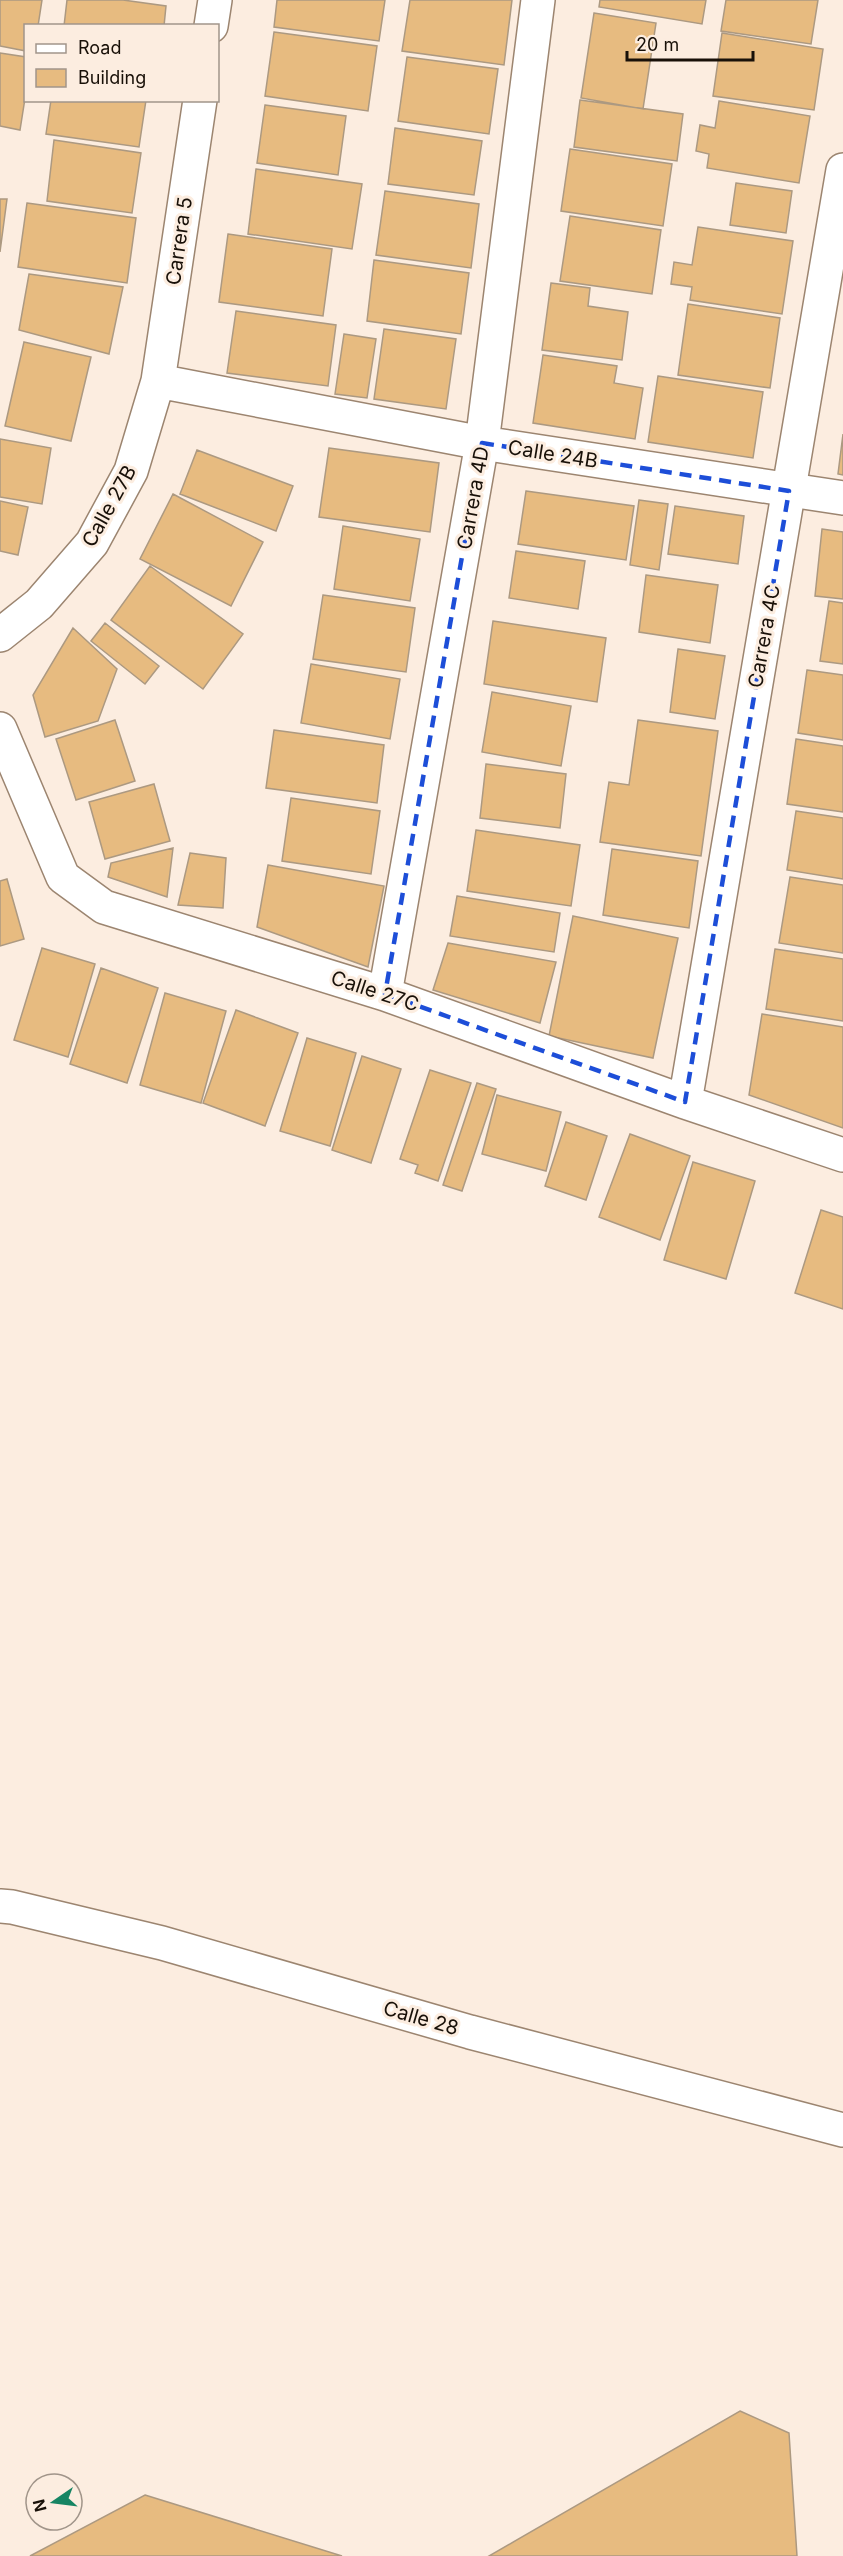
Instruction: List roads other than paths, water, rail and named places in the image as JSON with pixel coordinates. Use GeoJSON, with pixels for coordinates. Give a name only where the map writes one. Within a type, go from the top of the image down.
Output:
{"type":"FeatureCollection","features":[{"type":"Feature","properties":{"kind":"street"},"geometry":{"type":"LineString","coordinates":[[211,24],[215,0]]}},
{"type":"Feature","properties":{"kind":"street","name":"Carrera 4D"},"geometry":{"type":"LineString","coordinates":[[385,994],[483,443],[538,0]]}},
{"type":"Feature","properties":{"kind":"street","name":"Carrera 5"},"geometry":{"type":"LineString","coordinates":[[158,381],[200,102]]}},
{"type":"Feature","properties":{"kind":"street","name":"Carrera 4C"},"geometry":{"type":"LineString","coordinates":[[685,1102],[843,171]]}},
{"type":"Feature","properties":{"kind":"street","name":"Calle 24B"},"geometry":{"type":"LineString","coordinates":[[158,381],[483,443],[843,498]]}},
{"type":"Feature","properties":{"kind":"street","name":"Calle 27B"},"geometry":{"type":"LineString","coordinates":[[0,635],[39,604],[92,543],[131,471],[158,381]]}},
{"type":"Feature","properties":{"kind":"street","name":"Calle 27C"},"geometry":{"type":"LineString","coordinates":[[0,729],[63,877],[104,907],[385,994],[685,1102],[843,1155]]}},
{"type":"Feature","properties":{"kind":"street","name":"Calle 28"},"geometry":{"type":"LineString","coordinates":[[0,1906],[162,1943],[470,2032],[843,2130]]}}]}
